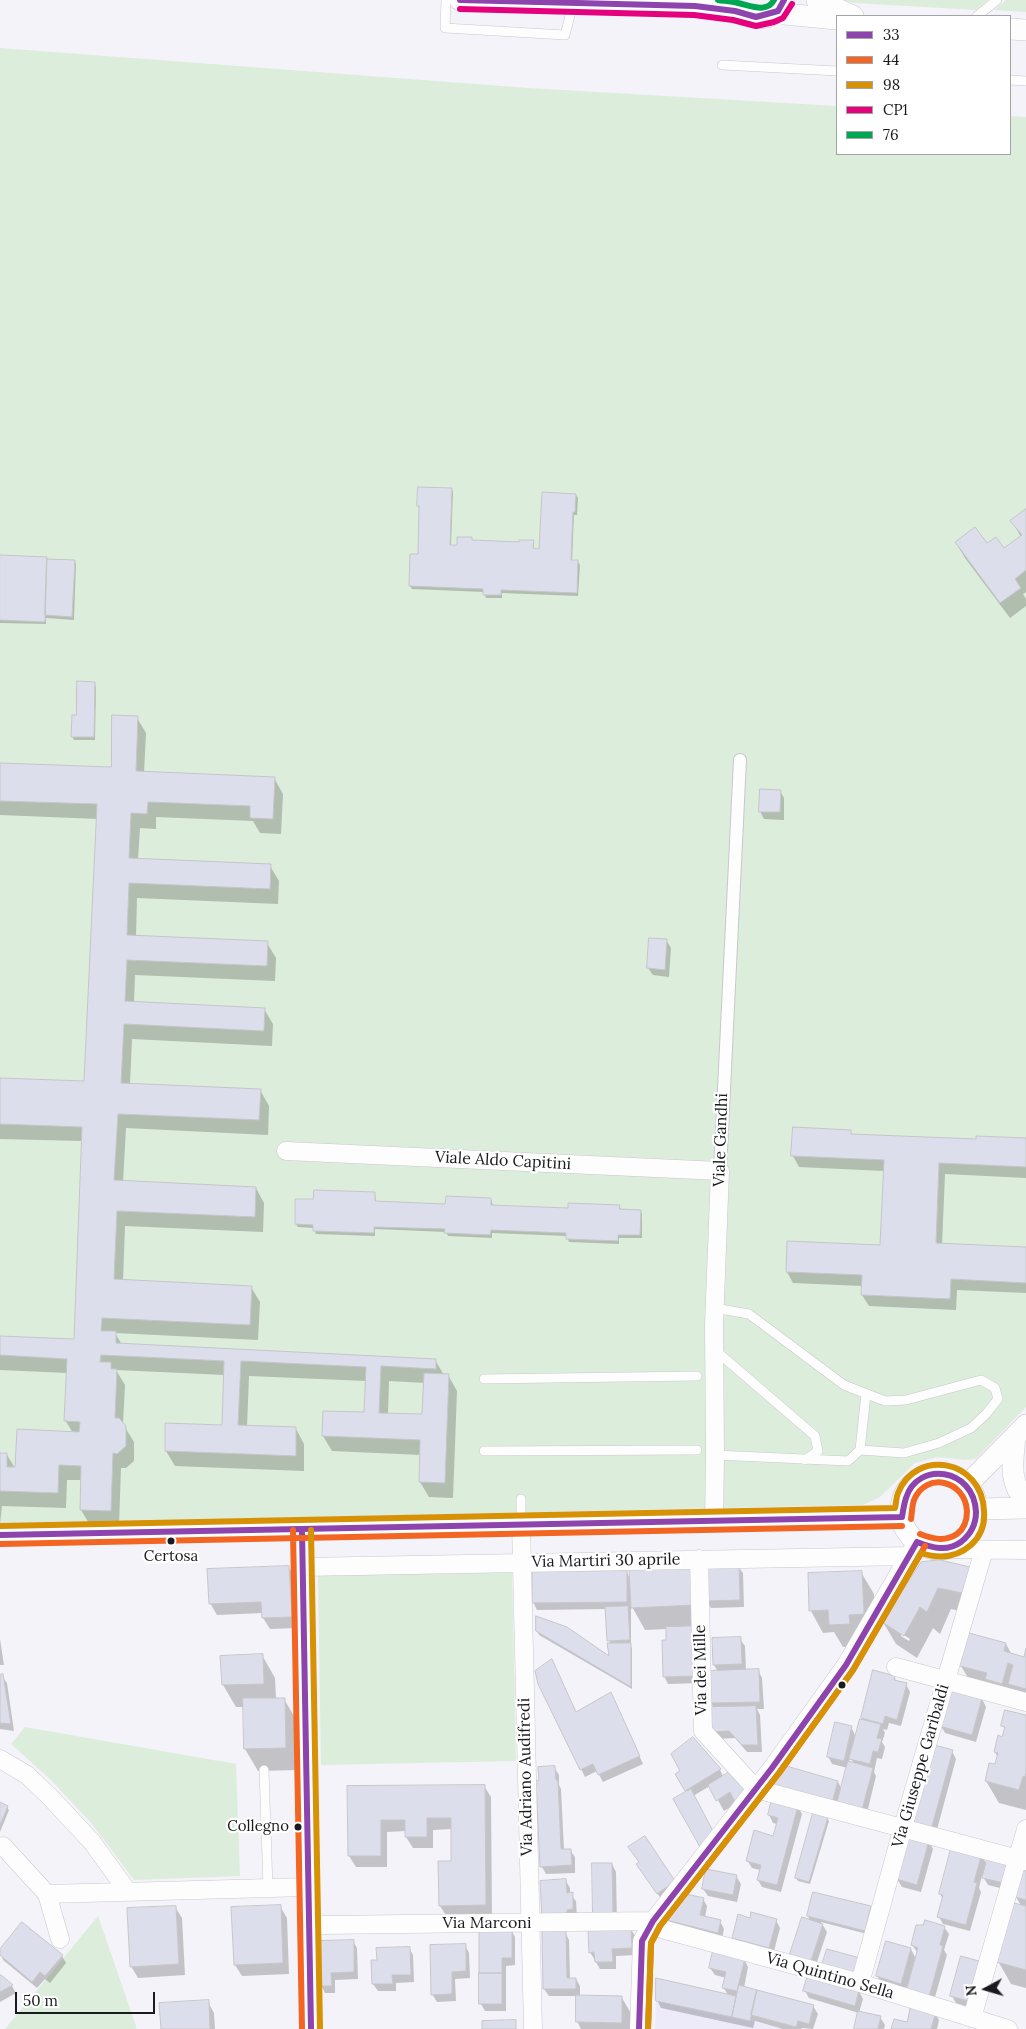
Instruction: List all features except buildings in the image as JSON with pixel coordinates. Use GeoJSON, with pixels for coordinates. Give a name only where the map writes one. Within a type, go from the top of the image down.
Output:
{"type":"FeatureCollection","features":[{"type":"Feature","properties":{"kind":"street"},"geometry":{"type":"LineString","coordinates":[[460,0],[572,4],[672,3],[730,5],[756,17],[766,16],[781,5],[786,14],[836,19]]}},
{"type":"Feature","properties":{"kind":"street"},"geometry":{"type":"LineString","coordinates":[[817,0],[851,15]]}},
{"type":"Feature","properties":{"kind":"street"},"geometry":{"type":"LineString","coordinates":[[1011,30],[1026,30]]}},
{"type":"Feature","properties":{"kind":"street","name":"Viale Gandhi"},"geometry":{"type":"LineString","coordinates":[[714,1521],[714,1308],[740,760]]}},
{"type":"Feature","properties":{"kind":"street","name":"Viale Aldo Capitini"},"geometry":{"type":"LineString","coordinates":[[286,1151],[720,1171]]}},
{"type":"Feature","properties":{"kind":"street"},"geometry":{"type":"LineString","coordinates":[[967,1485],[1020,1431]]}},
{"type":"Feature","properties":{"kind":"street"},"geometry":{"type":"LineString","coordinates":[[1020,1431],[1013,1476],[1016,1489],[1026,1500]]}},
{"type":"Feature","properties":{"kind":"street"},"geometry":{"type":"LineString","coordinates":[[638,2029],[642,1942],[653,1921],[756,1789],[846,1665],[913,1549],[902,1517],[902,1504],[906,1492],[916,1481],[928,1475],[942,1473],[956,1477],[967,1485],[974,1496],[978,1509],[975,1524],[968,1536],[956,1545],[942,1549]]}},
{"type":"Feature","properties":{"kind":"street"},"geometry":{"type":"LineString","coordinates":[[978,1509],[1026,1508]]}},
{"type":"Feature","properties":{"kind":"street"},"geometry":{"type":"LineString","coordinates":[[0,1535],[902,1517]]}},
{"type":"Feature","properties":{"kind":"street","name":"Via Adriano Audifredi"},"geometry":{"type":"LineString","coordinates":[[521,1524],[533,2029]]}},
{"type":"Feature","properties":{"kind":"street"},"geometry":{"type":"LineString","coordinates":[[302,1530],[311,2029]]}},
{"type":"Feature","properties":{"kind":"street"},"geometry":{"type":"LineString","coordinates":[[913,1549],[1026,1550]]}},
{"type":"Feature","properties":{"kind":"street","name":"Via Martiri 30 aprile"},"geometry":{"type":"LineString","coordinates":[[302,1567],[699,1560],[913,1549]]}},
{"type":"Feature","properties":{"kind":"street","name":"Via Giuseppe Garibaldi"},"geometry":{"type":"LineString","coordinates":[[860,1983],[903,1827],[984,1550]]}},
{"type":"Feature","properties":{"kind":"street","name":"Via dei Mille"},"geometry":{"type":"LineString","coordinates":[[699,1560],[703,1731],[756,1789]]}},
{"type":"Feature","properties":{"kind":"street"},"geometry":{"type":"LineString","coordinates":[[896,1666],[1026,1702]]}},
{"type":"Feature","properties":{"kind":"street"},"geometry":{"type":"LineString","coordinates":[[0,1759],[27,1775],[50,1797],[92,1842],[128,1892]]}},
{"type":"Feature","properties":{"kind":"street"},"geometry":{"type":"LineString","coordinates":[[756,1789],[1022,1860]]}},
{"type":"Feature","properties":{"kind":"street"},"geometry":{"type":"LineString","coordinates":[[972,2018],[1022,1860],[1026,1829]]}},
{"type":"Feature","properties":{"kind":"street"},"geometry":{"type":"LineString","coordinates":[[3,1846],[47,1894],[60,1939]]}},
{"type":"Feature","properties":{"kind":"street"},"geometry":{"type":"LineString","coordinates":[[47,1894],[308,1887]]}},
{"type":"Feature","properties":{"kind":"street","name":"Via Marconi"},"geometry":{"type":"LineString","coordinates":[[322,1925],[653,1921]]}},
{"type":"Feature","properties":{"kind":"street","name":"Via Quintino Sella"},"geometry":{"type":"LineString","coordinates":[[653,1921],[662,1929],[860,1983],[1008,2029]]}},
{"type":"Feature","properties":{"kind":"lane"},"geometry":{"type":"LineString","coordinates":[[446,0],[445,28],[565,35],[572,4]]}},
{"type":"Feature","properties":{"kind":"lane"},"geometry":{"type":"LineString","coordinates":[[978,15],[997,0]]}},
{"type":"Feature","properties":{"kind":"lane"},"geometry":{"type":"LineString","coordinates":[[722,65],[836,71]]}},
{"type":"Feature","properties":{"kind":"lane"},"geometry":{"type":"LineString","coordinates":[[1011,80],[1026,81]]}},
{"type":"Feature","properties":{"kind":"lane"},"geometry":{"type":"LineString","coordinates":[[714,1308],[749,1314],[844,1385],[885,1401],[906,1400],[981,1380],[995,1388],[998,1399],[986,1414],[971,1428],[939,1443],[904,1453],[860,1450]]}},
{"type":"Feature","properties":{"kind":"lane"},"geometry":{"type":"LineString","coordinates":[[714,1350],[815,1436],[818,1451],[805,1460]]}},
{"type":"Feature","properties":{"kind":"lane"},"geometry":{"type":"LineString","coordinates":[[484,1378],[697,1376]]}},
{"type":"Feature","properties":{"kind":"lane"},"geometry":{"type":"LineString","coordinates":[[715,1455],[848,1461],[860,1450],[866,1394]]}},
{"type":"Feature","properties":{"kind":"lane"},"geometry":{"type":"LineString","coordinates":[[484,1451],[697,1450]]}},
{"type":"Feature","properties":{"kind":"lane"},"geometry":{"type":"LineString","coordinates":[[521,1499],[521,1524]]}},
{"type":"Feature","properties":{"kind":"lane"},"geometry":{"type":"LineString","coordinates":[[264,1770],[268,1888]]}},
{"type":"Feature","properties":{"kind":"shaded area"},"geometry":{"type":"Polygon","coordinates":[[[656,2001],[750,2021],[784,2029],[655,2029],[656,2001]]]}},
{"type":"Feature","properties":{"kind":"green space"},"geometry":{"type":"Polygon","coordinates":[[[842,0],[988,0],[976,10],[855,3],[842,0]]]}},
{"type":"Feature","properties":{"kind":"green space"},"geometry":{"type":"Polygon","coordinates":[[[1006,0],[1026,0],[1026,12],[994,10],[1006,0]]]}},
{"type":"Feature","properties":{"kind":"green space"},"geometry":{"type":"Polygon","coordinates":[[[0,48],[528,88],[836,106],[836,155],[1011,155],[1011,116],[1026,117],[1026,1407],[976,1459],[965,1460],[938,1457],[915,1463],[880,1497],[863,1505],[0,1524],[0,48]]]}},
{"type":"Feature","properties":{"kind":"green space"},"geometry":{"type":"Polygon","coordinates":[[[512,1572],[516,1761],[321,1765],[318,1575],[512,1572]]]}},
{"type":"Feature","properties":{"kind":"green space"},"geometry":{"type":"Polygon","coordinates":[[[25,1727],[236,1764],[240,1876],[134,1880],[92,1824],[52,1781],[11,1744],[25,1727]]]}},
{"type":"Feature","properties":{"kind":"green space"},"geometry":{"type":"Polygon","coordinates":[[[98,1916],[137,2029],[5,2029],[98,1916]]]}},
{"type":"Feature","properties":{"kind":"transit line","name":"33"},"geometry":{"type":"LineString","coordinates":[[460,0],[695,6],[735,11],[756,17],[778,11],[784,0]]}},
{"type":"Feature","properties":{"kind":"transit line","name":"76"},"geometry":{"type":"LineString","coordinates":[[718,0],[762,8],[767,7],[774,0]]}},
{"type":"Feature","properties":{"kind":"transit line","name":"CP1"},"geometry":{"type":"LineString","coordinates":[[460,9],[694,15],[733,20],[756,26],[783,18],[792,4]]}},
{"type":"Feature","properties":{"kind":"transit line","name":"98"},"geometry":{"type":"LineString","coordinates":[[0,1526],[895,1508],[898,1493],[907,1479],[919,1470],[933,1465],[947,1466],[961,1471],[972,1480],[980,1493],[984,1511],[980,1534],[971,1545],[953,1555],[941,1557],[921,1553],[853,1670],[779,1773],[660,1926],[651,1943],[648,2029]]}},
{"type":"Feature","properties":{"kind":"transit line","name":"33"},"geometry":{"type":"LineString","coordinates":[[902,1517],[906,1498],[912,1486],[921,1478],[932,1474],[944,1474],[956,1478],[966,1486],[973,1497],[976,1512],[974,1525],[968,1536],[961,1542],[945,1548],[928,1546],[917,1542]]}},
{"type":"Feature","properties":{"kind":"transit line","name":"44"},"geometry":{"type":"LineString","coordinates":[[911,1519],[914,1500],[927,1485],[944,1483],[953,1486],[965,1500],[966,1521],[957,1534],[952,1537],[939,1539],[920,1534]]}},
{"type":"Feature","properties":{"kind":"transit line","name":"33"},"geometry":{"type":"LineString","coordinates":[[0,1535],[902,1517]]}},
{"type":"Feature","properties":{"kind":"transit line","name":"44"},"geometry":{"type":"LineString","coordinates":[[0,1544],[902,1526]]}},
{"type":"Feature","properties":{"kind":"transit line","name":"44"},"geometry":{"type":"LineString","coordinates":[[293,1530],[302,2029]]}},
{"type":"Feature","properties":{"kind":"transit line","name":"33"},"geometry":{"type":"LineString","coordinates":[[302,1530],[311,2029]]}},
{"type":"Feature","properties":{"kind":"transit line","name":"98"},"geometry":{"type":"LineString","coordinates":[[311,1530],[320,2029]]}},
{"type":"Feature","properties":{"kind":"transit line","name":"33"},"geometry":{"type":"LineString","coordinates":[[639,2029],[642,1941],[653,1921],[772,1768],[846,1665],[917,1542]]}},
{"type":"Feature","properties":{"kind":"transit line","name":"44"},"geometry":{"type":"LineString","coordinates":[[648,2029],[651,1943],[660,1926],[779,1773],[853,1670],[925,1546]]}},
{"type":"Feature","properties":{"kind":"place","name":"Certosa"},"geometry":{"type":"Point","coordinates":[171,1541]}},
{"type":"Feature","properties":{"kind":"place","name":"Collegno"},"geometry":{"type":"Point","coordinates":[298,1827]}}]}
